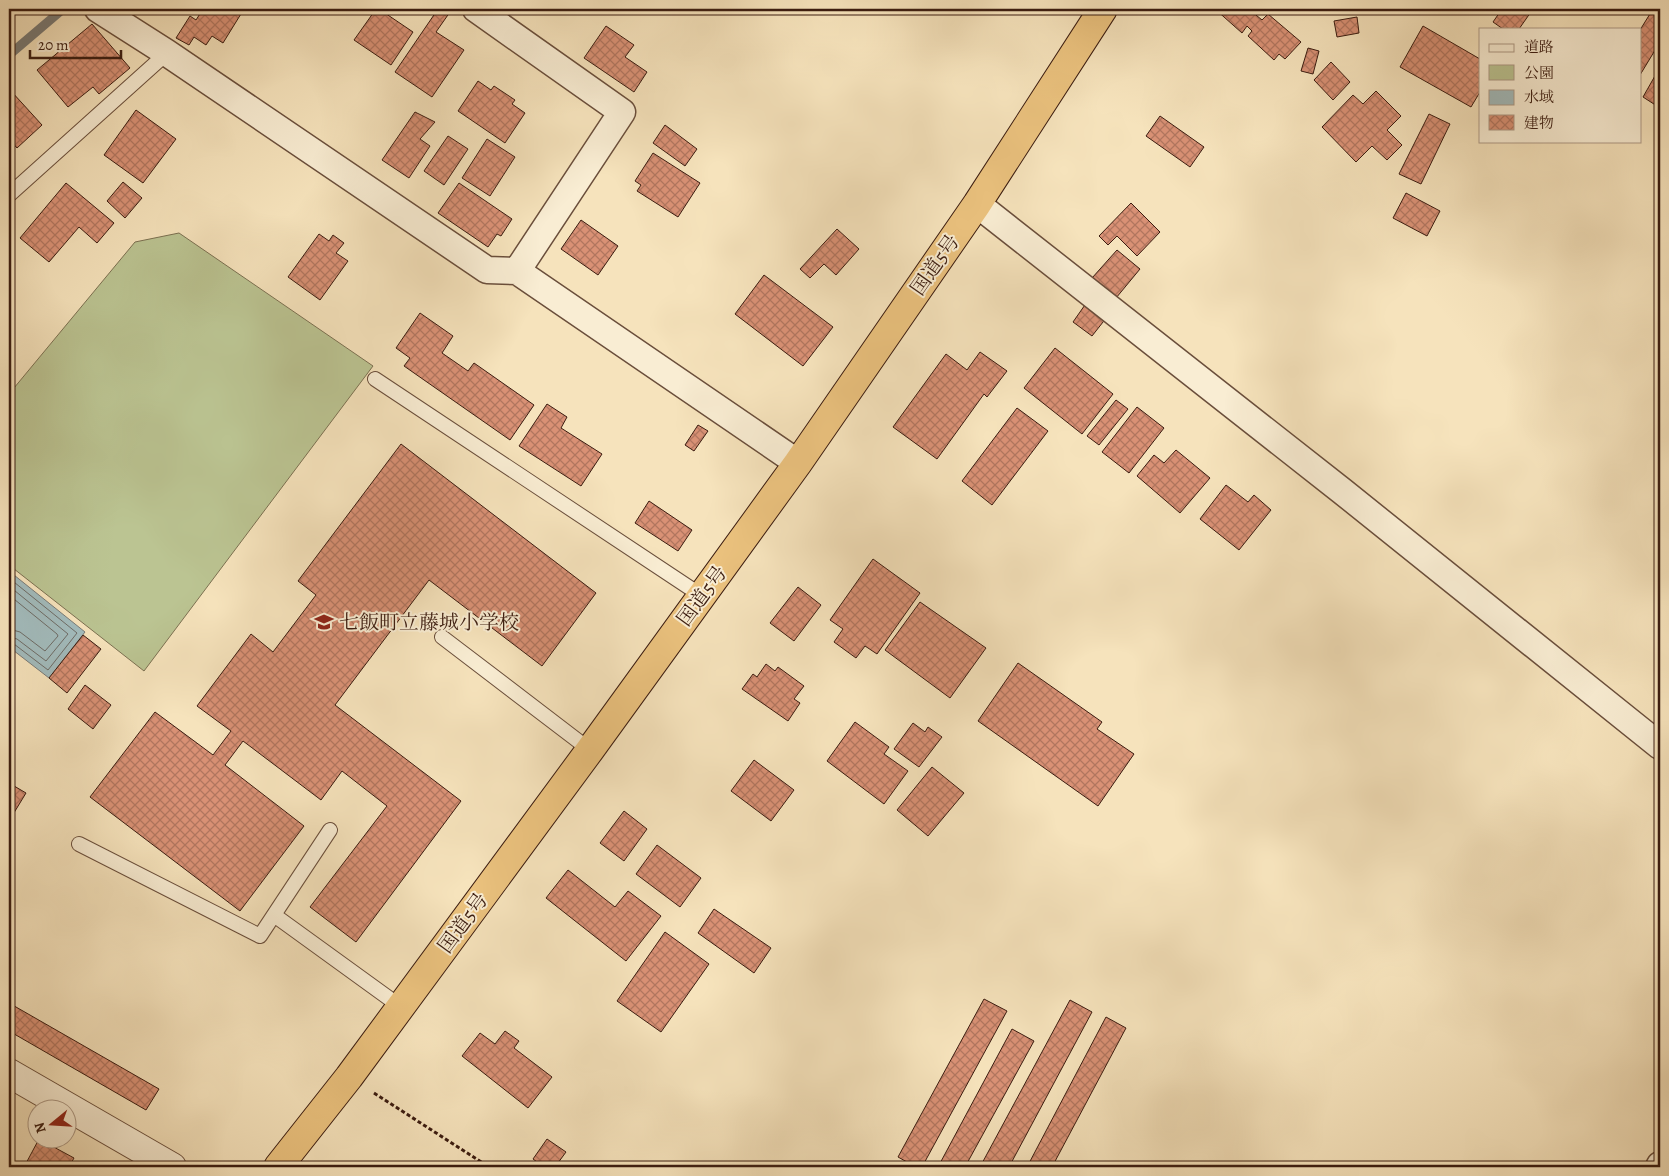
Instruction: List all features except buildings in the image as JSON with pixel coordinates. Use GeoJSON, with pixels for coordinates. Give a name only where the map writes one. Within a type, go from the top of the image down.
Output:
{"type":"FeatureCollection","features":[{"type":"Feature","properties":{"kind":"highway","name":"国道5号"},"geometry":{"type":"LineString","coordinates":[[278,1167],[401,1007],[798,463],[977,204],[1103,9]]}},
{"type":"Feature","properties":{"kind":"street"},"geometry":{"type":"LineString","coordinates":[[98,9],[167,53],[487,270],[517,271],[798,463]]}},
{"type":"Feature","properties":{"kind":"street"},"geometry":{"type":"LineString","coordinates":[[476,9],[622,112],[517,271]]}},
{"type":"Feature","properties":{"kind":"street"},"geometry":{"type":"LineString","coordinates":[[977,204],[1342,491],[1660,746]]}},
{"type":"Feature","properties":{"kind":"street"},"geometry":{"type":"LineString","coordinates":[[9,1073],[172,1167]]}},
{"type":"Feature","properties":{"kind":"lane"},"geometry":{"type":"LineString","coordinates":[[9,195],[167,53]]}},
{"type":"Feature","properties":{"kind":"lane"},"geometry":{"type":"LineString","coordinates":[[375,379],[702,596]]}},
{"type":"Feature","properties":{"kind":"lane"},"geometry":{"type":"LineString","coordinates":[[442,637],[590,750]]}},
{"type":"Feature","properties":{"kind":"lane"},"geometry":{"type":"LineString","coordinates":[[79,844],[260,936],[330,830]]}},
{"type":"Feature","properties":{"kind":"lane"},"geometry":{"type":"LineString","coordinates":[[274,915],[401,1007]]}},
{"type":"Feature","properties":{"kind":"path"},"geometry":{"type":"LineString","coordinates":[[349,1077],[489,1167]]}},
{"type":"Feature","properties":{"kind":"green space"},"geometry":{"type":"Polygon","coordinates":[[[179,233],[373,366],[144,671],[9,565],[9,394],[135,242],[179,233]]]}},
{"type":"Feature","properties":{"kind":"water"},"geometry":{"type":"Polygon","coordinates":[[[9,571],[85,632],[49,678],[9,647],[9,571]]]}},
{"type":"Feature","properties":{"kind":"waterway"},"geometry":{"type":"LineString","coordinates":[[9,55],[63,9]]}},
{"type":"Feature","properties":{"kind":"place","name":"七飯町立藤城小学校"},"geometry":{"type":"Point","coordinates":[324,622]}}]}
